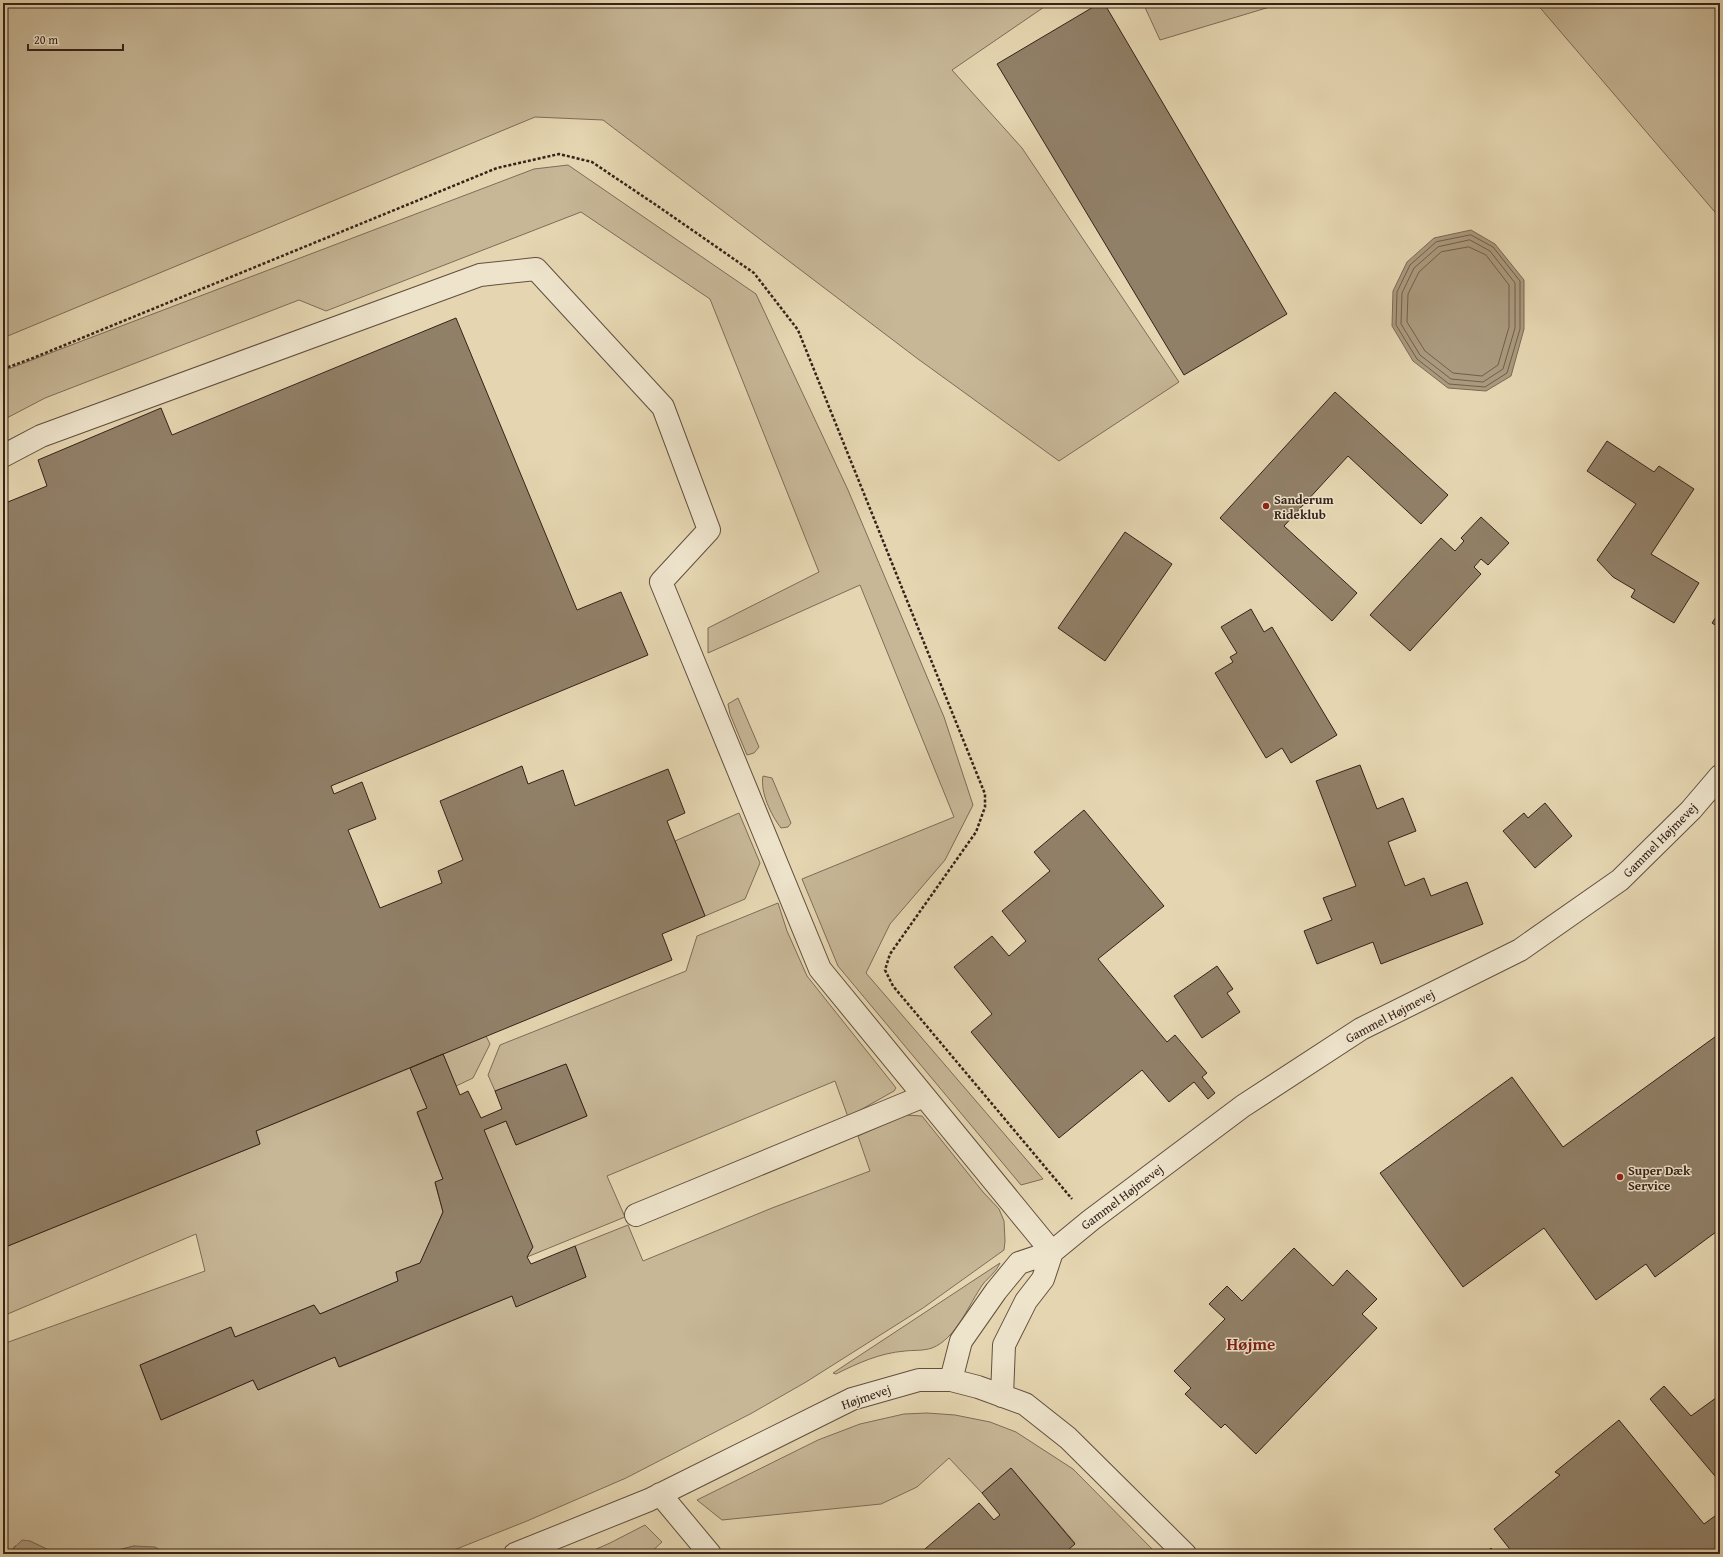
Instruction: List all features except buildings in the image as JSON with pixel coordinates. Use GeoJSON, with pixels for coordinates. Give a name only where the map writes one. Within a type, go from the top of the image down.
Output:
{"type":"FeatureCollection","features":[{"type":"Feature","properties":{"kind":"street"},"geometry":{"type":"LineString","coordinates":[[3,456],[41,436],[480,275],[536,269],[663,407],[708,530],[661,582],[820,969],[1052,1252],[1043,1279],[1026,1301],[1004,1345],[1002,1396]]}},
{"type":"Feature","properties":{"kind":"street","name":"Gammel Højmevej"},"geometry":{"type":"LineString","coordinates":[[950,1380],[961,1341],[996,1291],[1019,1264],[1052,1252],[1091,1220],[1243,1106],[1361,1029],[1520,950],[1620,880],[1691,810],[1720,776]]}},
{"type":"Feature","properties":{"kind":"street"},"geometry":{"type":"LineString","coordinates":[[636,1216],[924,1096]]}},
{"type":"Feature","properties":{"kind":"street","name":"Højmevej"},"geometry":{"type":"LineString","coordinates":[[515,1554],[660,1494],[852,1399],[919,1380],[950,1380],[978,1387],[1025,1404],[1068,1438],[1185,1554]]}},
{"type":"Feature","properties":{"kind":"street"},"geometry":{"type":"LineString","coordinates":[[660,1494],[710,1554]]}},
{"type":"Feature","properties":{"kind":"shaded area"},"geometry":{"type":"Polygon","coordinates":[[[3,3],[1050,3],[952,70],[1022,148],[1179,382],[1059,461],[918,359],[603,120],[535,117],[3,338],[3,3]]]}},
{"type":"Feature","properties":{"kind":"shaded area"},"geometry":{"type":"Polygon","coordinates":[[[1143,3],[1283,3],[1160,40],[1143,3]]]}},
{"type":"Feature","properties":{"kind":"shaded area"},"geometry":{"type":"Polygon","coordinates":[[[1536,3],[1720,3],[1720,218],[1536,3]]]}},
{"type":"Feature","properties":{"kind":"shaded area"},"geometry":{"type":"Polygon","coordinates":[[[568,165],[756,294],[848,490],[944,717],[973,805],[945,860],[890,924],[866,973],[1043,1179],[1021,1185],[838,966],[802,879],[954,817],[860,585],[708,653],[708,628],[819,572],[710,299],[581,212],[326,311],[299,300],[45,398],[3,420],[3,371],[534,169],[568,165]]]}},
{"type":"Feature","properties":{"kind":"shaded area"},"geometry":{"type":"Polygon","coordinates":[[[738,698],[759,747],[754,753],[747,755],[730,714],[728,704],[738,698]]]}},
{"type":"Feature","properties":{"kind":"shaded area"},"geometry":{"type":"Polygon","coordinates":[[[763,776],[772,778],[791,823],[788,827],[781,828],[770,810],[763,789],[763,776]]]}},
{"type":"Feature","properties":{"kind":"shaded area"},"geometry":{"type":"Polygon","coordinates":[[[739,813],[760,863],[745,899],[705,916],[675,841],[739,813]]]}},
{"type":"Feature","properties":{"kind":"shaded area"},"geometry":{"type":"Polygon","coordinates":[[[778,903],[787,931],[807,976],[893,1084],[896,1088],[894,1091],[848,1117],[835,1081],[607,1176],[625,1217],[527,1257],[484,1130],[506,1121],[516,1145],[587,1116],[566,1064],[495,1091],[488,1075],[500,1045],[686,971],[697,936],[778,903]]]}},
{"type":"Feature","properties":{"kind":"shaded area"},"geometry":{"type":"Polygon","coordinates":[[[486,1036],[490,1044],[473,1078],[456,1086],[443,1054],[486,1036]]]}},
{"type":"Feature","properties":{"kind":"shaded area"},"geometry":{"type":"Polygon","coordinates":[[[410,1068],[427,1108],[417,1113],[443,1179],[435,1183],[443,1212],[420,1263],[396,1272],[398,1281],[320,1314],[314,1305],[235,1337],[231,1327],[140,1365],[161,1420],[253,1380],[258,1390],[335,1357],[340,1367],[512,1296],[586,1277],[575,1246],[628,1225],[643,1261],[772,1208],[870,1171],[858,1136],[905,1115],[922,1116],[983,1192],[999,1209],[1004,1221],[1004,1250],[923,1308],[806,1382],[752,1413],[626,1478],[527,1521],[444,1554],[168,1554],[134,1546],[102,1554],[57,1554],[30,1541],[15,1546],[8,1554],[3,1554],[3,1344],[205,1271],[196,1234],[3,1316],[3,1248],[260,1144],[256,1131],[410,1068]]]}},
{"type":"Feature","properties":{"kind":"shaded area"},"geometry":{"type":"Polygon","coordinates":[[[1000,1263],[983,1284],[955,1329],[941,1343],[929,1349],[896,1352],[878,1356],[836,1374],[833,1373],[1000,1263]]]}},
{"type":"Feature","properties":{"kind":"shaded area"},"geometry":{"type":"Polygon","coordinates":[[[927,1413],[955,1415],[990,1422],[1016,1432],[1073,1469],[1157,1554],[1063,1554],[1075,1543],[1011,1468],[982,1493],[949,1458],[917,1487],[881,1504],[722,1520],[697,1500],[818,1440],[860,1424],[904,1414],[927,1413]]]}},
{"type":"Feature","properties":{"kind":"shaded area"},"geometry":{"type":"Polygon","coordinates":[[[645,1525],[662,1542],[649,1554],[585,1554],[610,1543],[645,1525]]]}},
{"type":"Feature","properties":{"kind":"water"},"geometry":{"type":"Polygon","coordinates":[[[1471,230],[1495,244],[1524,280],[1524,329],[1511,376],[1486,391],[1448,388],[1413,361],[1392,326],[1393,291],[1407,262],[1434,238],[1471,230]]]}},
{"type":"Feature","properties":{"kind":"water"},"geometry":{"type":"Polygon","coordinates":[[[22,1540],[30,1541],[57,1554],[8,1554],[22,1540]]]}},
{"type":"Feature","properties":{"kind":"water"},"geometry":{"type":"Polygon","coordinates":[[[134,1546],[155,1547],[168,1554],[102,1554],[134,1546]]]}},
{"type":"Feature","properties":{"kind":"place","name":"Sanderum Rideklub"},"geometry":{"type":"Point","coordinates":[1266,506]}},
{"type":"Feature","properties":{"kind":"place","name":"Super Dæk Service"},"geometry":{"type":"Point","coordinates":[1620,1177]}},
{"type":"Feature","properties":{"kind":"district","name":"Højme"},"geometry":{"type":"Point","coordinates":[1251,1343]}}]}
